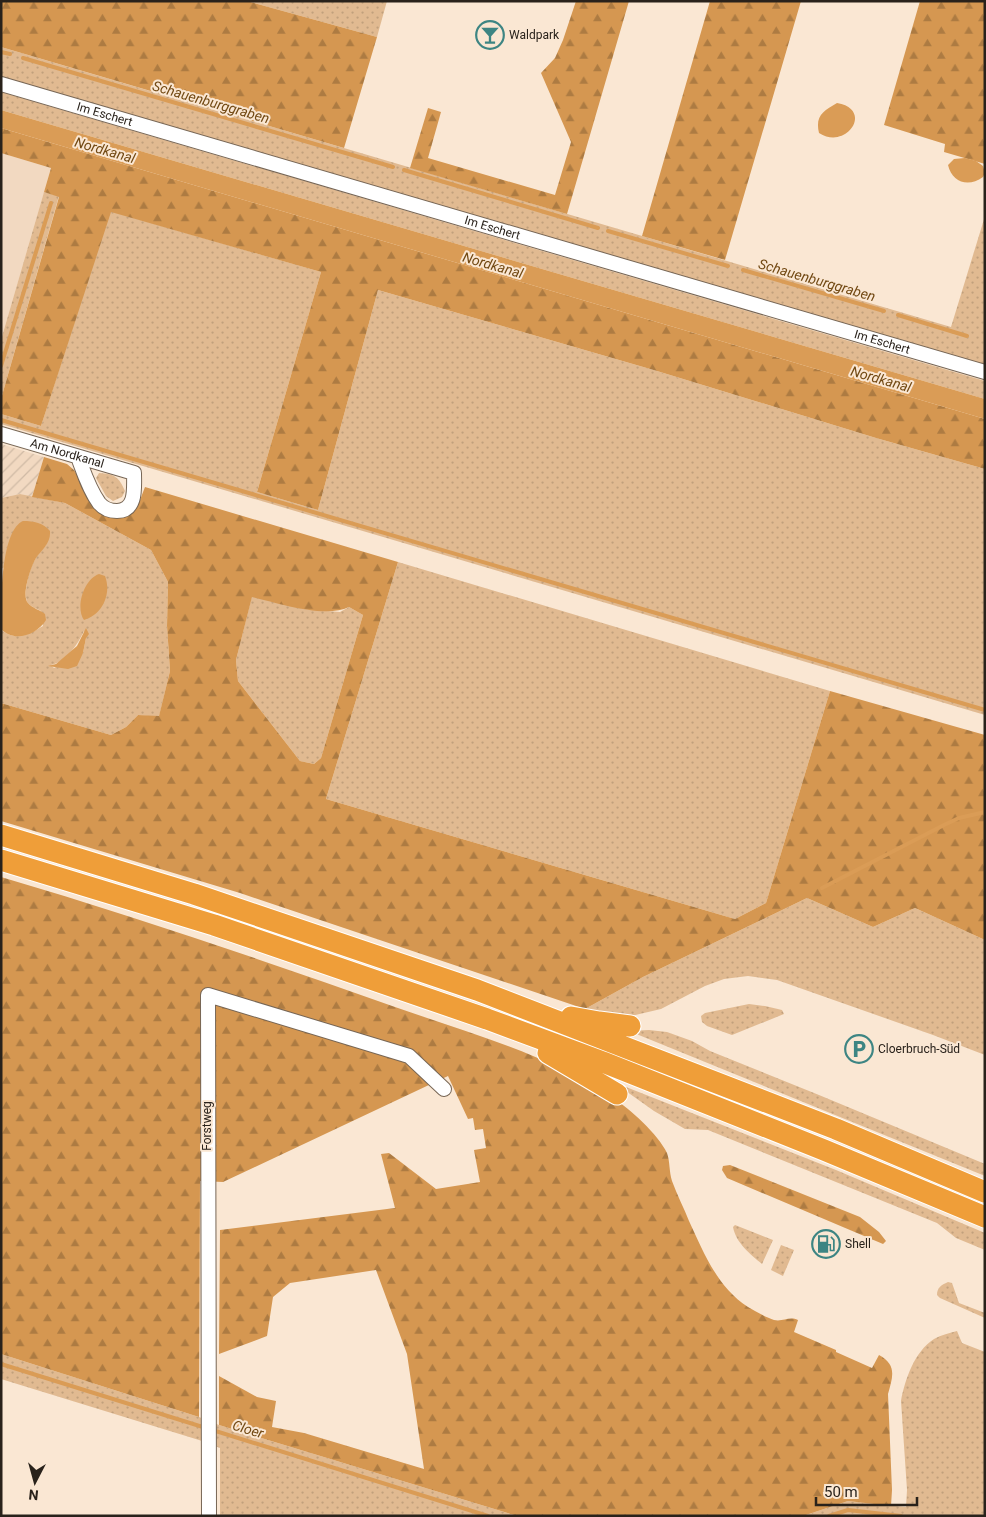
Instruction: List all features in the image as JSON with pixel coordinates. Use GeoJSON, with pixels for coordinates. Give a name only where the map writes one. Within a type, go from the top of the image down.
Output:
{"type":"FeatureCollection","features":[{"type":"Feature","properties":{"kind":"highway"},"geometry":{"type":"LineString","coordinates":[[1,835],[194,894],[477,990],[564,1016],[630,1026]]}},
{"type":"Feature","properties":{"kind":"highway"},"geometry":{"type":"LineString","coordinates":[[1,860],[214,925],[487,1019],[603,1062],[815,1146],[985,1217]]}},
{"type":"Feature","properties":{"kind":"highway"},"geometry":{"type":"LineString","coordinates":[[477,990],[836,1129],[985,1192]]}},
{"type":"Feature","properties":{"kind":"highway"},"geometry":{"type":"LineString","coordinates":[[487,1019],[617,1094]]}},
{"type":"Feature","properties":{"kind":"street","name":"Im Eschert"},"geometry":{"type":"LineString","coordinates":[[1,84],[985,372]]}},
{"type":"Feature","properties":{"kind":"street","name":"Am Nordkanal"},"geometry":{"type":"LineString","coordinates":[[1,434],[134,473],[133,500],[128,507],[120,511],[105,509],[88,485],[78,457]]}},
{"type":"Feature","properties":{"kind":"street","name":"Forstweg"},"geometry":{"type":"LineString","coordinates":[[209,1516],[208,995],[409,1056],[444,1089]]}},
{"type":"Feature","properties":{"kind":"shaded area"},"geometry":{"type":"Polygon","coordinates":[[[247,1],[387,1],[377,37],[247,1]]]}},
{"type":"Feature","properties":{"kind":"shaded area"},"geometry":{"type":"Polygon","coordinates":[[[1,47],[951,327],[985,216],[985,365],[1,77],[1,47]]]}},
{"type":"Feature","properties":{"kind":"shaded area"},"geometry":{"type":"Polygon","coordinates":[[[1,92],[985,381],[985,399],[1,110],[1,92]]]}},
{"type":"Feature","properties":{"kind":"shaded area"},"geometry":{"type":"Polygon","coordinates":[[[1,153],[51,168],[1,340],[1,153]]]}},
{"type":"Feature","properties":{"kind":"shaded area"},"geometry":{"type":"Polygon","coordinates":[[[44,192],[59,196],[1,399],[1,340],[44,192]]]}},
{"type":"Feature","properties":{"kind":"shaded area"},"geometry":{"type":"Polygon","coordinates":[[[110,211],[321,272],[257,492],[318,510],[378,290],[985,469],[985,715],[1,424],[1,414],[41,426],[110,211]]]}},
{"type":"Feature","properties":{"kind":"shaded area"},"geometry":{"type":"Polygon","coordinates":[[[1,444],[44,457],[32,497],[20,494],[1,498],[1,444]]]}},
{"type":"Feature","properties":{"kind":"shaded area"},"geometry":{"type":"Polygon","coordinates":[[[99,473],[113,475],[121,482],[125,491],[122,497],[113,501],[106,496],[96,478],[99,473]]]}},
{"type":"Feature","properties":{"kind":"shaded area"},"geometry":{"type":"Polygon","coordinates":[[[20,494],[65,503],[151,550],[168,582],[167,626],[170,671],[159,717],[138,715],[126,727],[111,735],[1,703],[1,629],[6,633],[16,636],[33,632],[43,626],[41,611],[29,604],[26,594],[32,565],[46,545],[1,569],[1,498],[20,494]],[[84,631],[75,647],[62,660],[51,665],[54,668],[83,653],[86,638],[84,631]]]}},
{"type":"Feature","properties":{"kind":"shaded area"},"geometry":{"type":"Polygon","coordinates":[[[398,562],[830,691],[766,903],[735,919],[326,799],[398,562]]]}},
{"type":"Feature","properties":{"kind":"shaded area"},"geometry":{"type":"Polygon","coordinates":[[[252,596],[305,609],[340,612],[349,607],[363,615],[321,758],[314,764],[300,761],[238,681],[236,660],[252,596]]]}},
{"type":"Feature","properties":{"kind":"shaded area"},"geometry":{"type":"Polygon","coordinates":[[[807,898],[873,927],[915,908],[985,940],[985,1055],[777,980],[748,976],[724,979],[705,986],[661,1009],[631,1016],[585,1009],[643,977],[807,898]]]}},
{"type":"Feature","properties":{"kind":"shaded area"},"geometry":{"type":"Polygon","coordinates":[[[749,1004],[782,1010],[784,1014],[732,1035],[707,1026],[702,1022],[701,1016],[705,1013],[749,1004]]]}},
{"type":"Feature","properties":{"kind":"shaded area"},"geometry":{"type":"Polygon","coordinates":[[[649,1030],[667,1032],[692,1041],[710,1051],[985,1164],[985,1176],[629,1031],[649,1030]]]}},
{"type":"Feature","properties":{"kind":"shaded area"},"geometry":{"type":"Polygon","coordinates":[[[626,1087],[836,1170],[985,1233],[985,1250],[956,1238],[937,1223],[708,1130],[685,1129],[654,1111],[623,1089],[626,1087]]]}},
{"type":"Feature","properties":{"kind":"shaded area"},"geometry":{"type":"Polygon","coordinates":[[[735,1225],[773,1240],[762,1264],[740,1243],[733,1227],[735,1225]]]}},
{"type":"Feature","properties":{"kind":"shaded area"},"geometry":{"type":"Polygon","coordinates":[[[781,1245],[794,1250],[783,1276],[771,1270],[781,1245]]]}},
{"type":"Feature","properties":{"kind":"shaded area"},"geometry":{"type":"Polygon","coordinates":[[[948,1282],[952,1283],[959,1303],[985,1313],[985,1318],[940,1298],[937,1295],[939,1289],[948,1282]]]}},
{"type":"Feature","properties":{"kind":"shaded area"},"geometry":{"type":"Polygon","coordinates":[[[957,1331],[962,1343],[985,1352],[985,1516],[803,1516],[848,1501],[906,1507],[907,1490],[901,1401],[905,1384],[916,1358],[927,1344],[934,1339],[957,1331]]]}},
{"type":"Feature","properties":{"kind":"shaded area"},"geometry":{"type":"Polygon","coordinates":[[[1,1354],[219,1425],[517,1516],[220,1516],[220,1448],[1,1379],[1,1354]]]}},
{"type":"Feature","properties":{"kind":"green space"},"geometry":{"type":"Polygon","coordinates":[[[1,1],[247,1],[377,37],[344,148],[1,47],[1,1]]]}},
{"type":"Feature","properties":{"kind":"green space"},"geometry":{"type":"Polygon","coordinates":[[[576,1],[629,1],[567,214],[410,168],[428,108],[441,112],[428,158],[555,195],[571,142],[541,73],[555,58],[576,1]]]}},
{"type":"Feature","properties":{"kind":"green space"},"geometry":{"type":"Polygon","coordinates":[[[710,1],[801,1],[725,260],[642,236],[710,1]]]}},
{"type":"Feature","properties":{"kind":"green space"},"geometry":{"type":"Polygon","coordinates":[[[920,1],[985,1],[985,164],[944,152],[945,144],[884,125],[920,1]]]}},
{"type":"Feature","properties":{"kind":"green space"},"geometry":{"type":"Polygon","coordinates":[[[1,128],[985,419],[985,469],[378,290],[318,510],[257,492],[321,272],[111,212],[41,426],[1,414],[1,399],[59,197],[44,192],[51,168],[1,153],[1,128]]]}},
{"type":"Feature","properties":{"kind":"green space"},"geometry":{"type":"Polygon","coordinates":[[[44,457],[67,464],[74,470],[94,504],[136,506],[145,487],[398,562],[326,799],[735,919],[766,903],[830,691],[985,735],[985,940],[915,908],[873,927],[807,898],[643,977],[585,1009],[240,893],[1,821],[1,703],[111,735],[126,727],[138,715],[159,716],[170,671],[167,626],[168,582],[151,550],[65,503],[32,497],[44,457]],[[252,597],[236,660],[238,681],[300,761],[314,764],[321,758],[363,615],[349,607],[339,610],[315,611],[252,597]]]}},
{"type":"Feature","properties":{"kind":"green space"},"geometry":{"type":"Polygon","coordinates":[[[1,877],[199,939],[507,1046],[562,1069],[620,1103],[643,1122],[663,1146],[668,1156],[672,1181],[700,1245],[712,1268],[737,1299],[771,1319],[798,1320],[794,1332],[872,1368],[879,1355],[889,1363],[892,1372],[888,1394],[891,1506],[848,1501],[803,1516],[517,1516],[219,1425],[219,1376],[257,1397],[276,1401],[272,1427],[304,1433],[424,1469],[407,1354],[376,1270],[290,1283],[273,1297],[267,1336],[219,1354],[220,1230],[395,1208],[381,1154],[389,1153],[436,1189],[480,1182],[474,1150],[486,1148],[483,1129],[475,1130],[473,1118],[468,1119],[448,1076],[223,1182],[200,1181],[199,1417],[1,1354],[1,877]]]}},
{"type":"Feature","properties":{"kind":"green space"},"geometry":{"type":"Polygon","coordinates":[[[730,1165],[860,1217],[879,1232],[886,1241],[883,1244],[727,1178],[722,1170],[723,1166],[730,1165]]]}},
{"type":"Feature","properties":{"kind":"water"},"geometry":{"type":"Polygon","coordinates":[[[837,103],[848,107],[854,113],[855,120],[852,127],[847,133],[839,137],[829,137],[819,133],[819,118],[837,103]]]}},
{"type":"Feature","properties":{"kind":"water","name":"Nordkanal"},"geometry":{"type":"Polygon","coordinates":[[[1,110],[985,399],[985,419],[1,128],[1,110]]]}},
{"type":"Feature","properties":{"kind":"water"},"geometry":{"type":"Polygon","coordinates":[[[965,158],[976,161],[983,166],[985,173],[983,177],[966,183],[953,176],[948,165],[954,159],[965,158]]]}},
{"type":"Feature","properties":{"kind":"water"},"geometry":{"type":"Polygon","coordinates":[[[23,521],[41,524],[50,531],[48,543],[36,558],[32,567],[26,594],[28,603],[45,614],[46,620],[37,630],[31,633],[12,636],[1,629],[3,570],[10,539],[15,528],[23,521]]]}},
{"type":"Feature","properties":{"kind":"water"},"geometry":{"type":"Polygon","coordinates":[[[99,574],[105,576],[107,583],[106,597],[96,614],[84,620],[80,608],[82,594],[89,581],[99,574]]]}},
{"type":"Feature","properties":{"kind":"water"},"geometry":{"type":"Polygon","coordinates":[[[86,628],[89,634],[77,666],[68,669],[48,666],[56,664],[77,646],[86,628]]]}},
{"type":"Feature","properties":{"kind":"waterway","name":"Schauenburggraben"},"geometry":{"type":"LineString","coordinates":[[1,52],[10,54]]}},
{"type":"Feature","properties":{"kind":"waterway","name":"Schauenburggraben"},"geometry":{"type":"LineString","coordinates":[[23,58],[393,167]]}},
{"type":"Feature","properties":{"kind":"waterway","name":"Schauenburggraben"},"geometry":{"type":"LineString","coordinates":[[404,170],[598,228]]}},
{"type":"Feature","properties":{"kind":"waterway"},"geometry":{"type":"LineString","coordinates":[[1,366],[51,203]]}},
{"type":"Feature","properties":{"kind":"waterway","name":"Schauenburggraben"},"geometry":{"type":"LineString","coordinates":[[608,231],[728,266]]}},
{"type":"Feature","properties":{"kind":"waterway","name":"Schauenburggraben"},"geometry":{"type":"LineString","coordinates":[[743,270],[884,311]]}},
{"type":"Feature","properties":{"kind":"waterway","name":"Schauenburggraben"},"geometry":{"type":"LineString","coordinates":[[898,315],[967,336]]}},
{"type":"Feature","properties":{"kind":"waterway"},"geometry":{"type":"LineString","coordinates":[[1,420],[985,710]]}},
{"type":"Feature","properties":{"kind":"waterway"},"geometry":{"type":"LineString","coordinates":[[822,888],[959,818],[985,812]]}},
{"type":"Feature","properties":{"kind":"waterway","name":"Cloer"},"geometry":{"type":"LineString","coordinates":[[1,1364],[488,1516]]}},
{"type":"Feature","properties":{"kind":"waterway","name":"Cloer"},"geometry":{"type":"LineString","coordinates":[[829,1516],[848,1510],[901,1516]]}},
{"type":"Feature","properties":{"kind":"place","name":"Waldpark"},"geometry":{"type":"Point","coordinates":[490,35]}},
{"type":"Feature","properties":{"kind":"place","name":"Cloerbruch-Süd"},"geometry":{"type":"Point","coordinates":[859,1049]}},
{"type":"Feature","properties":{"kind":"place","name":"Shell"},"geometry":{"type":"Point","coordinates":[826,1244]}}]}
